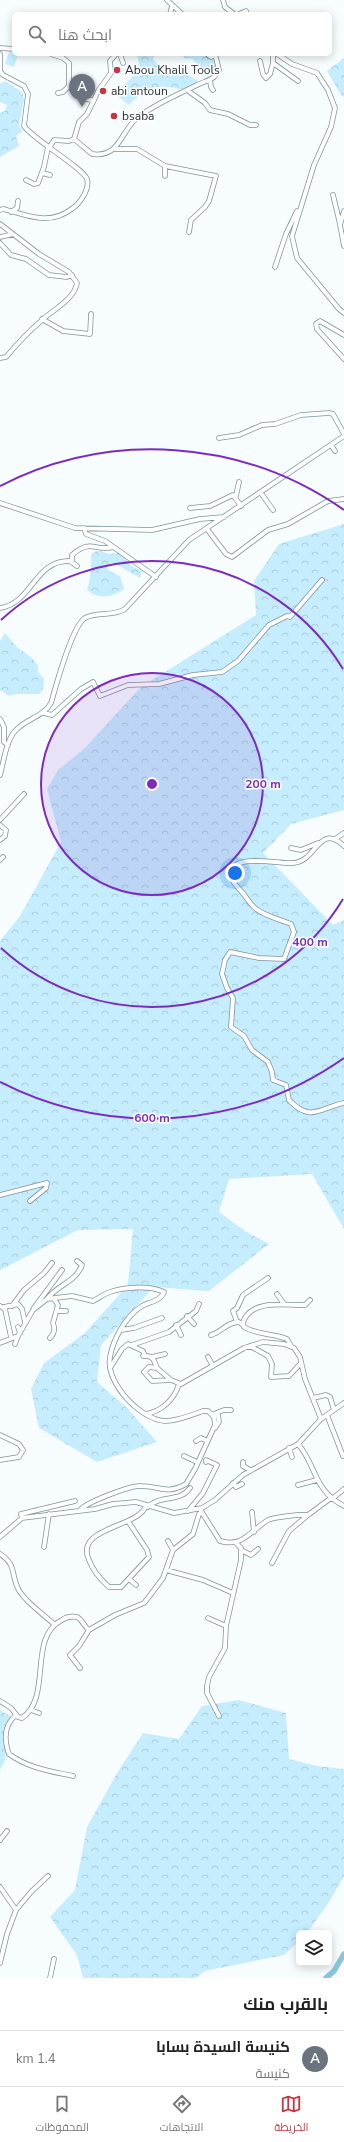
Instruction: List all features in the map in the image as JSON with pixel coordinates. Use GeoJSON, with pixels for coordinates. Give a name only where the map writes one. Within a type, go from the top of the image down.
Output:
{"type":"FeatureCollection","features":[{"type":"Feature","properties":{"kind":"main road"},"geometry":{"type":"LineString","coordinates":[[326,1978],[342,1962],[344,1954]]}},
{"type":"Feature","properties":{"kind":"street"},"geometry":{"type":"LineString","coordinates":[[167,0],[180,12]]}},
{"type":"Feature","properties":{"kind":"street"},"geometry":{"type":"LineString","coordinates":[[223,0],[225,7],[231,12]]}},
{"type":"Feature","properties":{"kind":"street"},"geometry":{"type":"LineString","coordinates":[[170,12],[172,6]]}},
{"type":"Feature","properties":{"kind":"street"},"geometry":{"type":"LineString","coordinates":[[0,48],[12,49]]}},
{"type":"Feature","properties":{"kind":"street"},"geometry":{"type":"LineString","coordinates":[[0,54],[0,71],[24,86],[28,94],[24,126],[84,175],[88,184],[85,193],[72,209],[54,217],[31,218],[2,210],[0,206]]}},
{"type":"Feature","properties":{"kind":"street"},"geometry":{"type":"LineString","coordinates":[[57,56],[63,58],[69,63],[68,86],[63,92],[58,93]]}},
{"type":"Feature","properties":{"kind":"street"},"geometry":{"type":"LineString","coordinates":[[26,180],[36,184],[42,173],[48,147],[54,140],[69,141],[74,138],[79,122],[87,114],[98,91],[110,76],[110,61],[114,56]]}},
{"type":"Feature","properties":{"kind":"street"},"geometry":{"type":"LineString","coordinates":[[121,56],[123,63]]}},
{"type":"Feature","properties":{"kind":"street"},"geometry":{"type":"LineString","coordinates":[[115,149],[127,128],[138,117],[161,102],[210,80],[218,70],[215,56]]}},
{"type":"Feature","properties":{"kind":"street"},"geometry":{"type":"LineString","coordinates":[[260,61],[263,74],[266,78],[270,74],[273,56]]}},
{"type":"Feature","properties":{"kind":"street"},"geometry":{"type":"LineString","coordinates":[[281,56],[292,64],[316,73],[332,98],[335,108],[331,127],[314,164],[292,236],[295,255],[339,309],[344,313]]}},
{"type":"Feature","properties":{"kind":"street"},"geometry":{"type":"LineString","coordinates":[[273,63],[298,81]]}},
{"type":"Feature","properties":{"kind":"street"},"geometry":{"type":"LineString","coordinates":[[210,80],[213,90]]}},
{"type":"Feature","properties":{"kind":"street"},"geometry":{"type":"LineString","coordinates":[[68,86],[79,96],[90,101],[94,100]]}},
{"type":"Feature","properties":{"kind":"street"},"geometry":{"type":"LineString","coordinates":[[187,90],[205,103],[210,110],[228,114],[250,125],[256,125]]}},
{"type":"Feature","properties":{"kind":"street"},"geometry":{"type":"LineString","coordinates":[[74,138],[92,154],[102,154],[115,149],[137,149],[165,166],[216,176],[209,201],[191,220],[189,232]]}},
{"type":"Feature","properties":{"kind":"street"},"geometry":{"type":"LineString","coordinates":[[165,166],[165,176]]}},
{"type":"Feature","properties":{"kind":"street"},"geometry":{"type":"LineString","coordinates":[[42,173],[50,175]]}},
{"type":"Feature","properties":{"kind":"street"},"geometry":{"type":"LineString","coordinates":[[333,194],[344,246]]}},
{"type":"Feature","properties":{"kind":"street"},"geometry":{"type":"LineString","coordinates":[[11,212],[17,208],[18,201]]}},
{"type":"Feature","properties":{"kind":"street"},"geometry":{"type":"LineString","coordinates":[[275,267],[286,234],[300,208]]}},
{"type":"Feature","properties":{"kind":"street"},"geometry":{"type":"LineString","coordinates":[[340,225],[344,211]]}},
{"type":"Feature","properties":{"kind":"street"},"geometry":{"type":"LineString","coordinates":[[0,224],[72,275],[77,283],[74,291],[14,346],[6,357],[0,358]]}},
{"type":"Feature","properties":{"kind":"street"},"geometry":{"type":"LineString","coordinates":[[0,237],[13,234]]}},
{"type":"Feature","properties":{"kind":"street"},"geometry":{"type":"LineString","coordinates":[[0,243],[11,255],[26,259],[49,275],[67,277],[72,275]]}},
{"type":"Feature","properties":{"kind":"street"},"geometry":{"type":"LineString","coordinates":[[42,319],[63,331],[90,334],[91,314]]}},
{"type":"Feature","properties":{"kind":"street"},"geometry":{"type":"LineString","coordinates":[[344,335],[320,321],[316,324],[317,329],[344,359]]}},
{"type":"Feature","properties":{"kind":"street"},"geometry":{"type":"LineString","coordinates":[[0,775],[8,745],[13,733],[18,727],[44,713],[51,703],[74,633],[81,621],[91,615],[121,611],[156,577],[189,540],[262,493],[344,435],[333,414],[329,413],[301,415],[275,424],[262,425],[239,435],[219,438]]}},
{"type":"Feature","properties":{"kind":"street"},"geometry":{"type":"LineString","coordinates":[[331,445],[335,452]]}},
{"type":"Feature","properties":{"kind":"street"},"geometry":{"type":"LineString","coordinates":[[239,482],[236,496],[242,506]]}},
{"type":"Feature","properties":{"kind":"street"},"geometry":{"type":"LineString","coordinates":[[262,493],[273,510]]}},
{"type":"Feature","properties":{"kind":"street"},"geometry":{"type":"LineString","coordinates":[[190,508],[210,506],[231,495],[236,496]]}},
{"type":"Feature","properties":{"kind":"street"},"geometry":{"type":"LineString","coordinates":[[207,529],[226,554],[232,557],[268,530],[288,524],[328,502],[344,499]]}},
{"type":"Feature","properties":{"kind":"street"},"geometry":{"type":"LineString","coordinates":[[0,503],[69,527],[84,528],[152,530],[200,519],[224,517]]}},
{"type":"Feature","properties":{"kind":"street"},"geometry":{"type":"LineString","coordinates":[[84,528],[84,532],[86,534],[100,538],[156,577]]}},
{"type":"Feature","properties":{"kind":"street"},"geometry":{"type":"LineString","coordinates":[[72,561],[72,555],[83,547],[94,546],[106,549],[113,547]]}},
{"type":"Feature","properties":{"kind":"street"},"geometry":{"type":"LineString","coordinates":[[0,608],[12,606],[28,591],[39,574],[55,563],[72,561],[78,566]]}},
{"type":"Feature","properties":{"kind":"street"},"geometry":{"type":"LineString","coordinates":[[44,713],[52,715],[81,689],[93,682],[100,696],[128,685],[159,684],[193,675],[222,672],[238,661],[269,625],[288,616],[290,617],[322,580]]}},
{"type":"Feature","properties":{"kind":"street"},"geometry":{"type":"LineString","coordinates":[[0,719],[4,727],[4,742],[8,745]]}},
{"type":"Feature","properties":{"kind":"street"},"geometry":{"type":"LineString","coordinates":[[0,733],[4,727]]}},
{"type":"Feature","properties":{"kind":"street"},"geometry":{"type":"LineString","coordinates":[[0,820],[24,794]]}},
{"type":"Feature","properties":{"kind":"street"},"geometry":{"type":"LineString","coordinates":[[0,825],[6,830],[5,836],[0,840]]}},
{"type":"Feature","properties":{"kind":"street"},"geometry":{"type":"LineString","coordinates":[[335,839],[344,833]]}},
{"type":"Feature","properties":{"kind":"street"},"geometry":{"type":"LineString","coordinates":[[291,848],[301,850],[327,838],[335,839],[344,846]]}},
{"type":"Feature","properties":{"kind":"street"},"geometry":{"type":"LineString","coordinates":[[318,842],[305,860],[298,863],[281,864],[250,859],[234,866],[232,871],[234,883],[251,904],[262,912],[291,924],[294,932],[284,958],[259,958],[230,952],[225,960],[222,974],[227,988],[233,998],[231,1027],[244,1036],[253,1052],[268,1062],[273,1080],[286,1085],[289,1100],[305,1112],[312,1114],[344,1103]]}},
{"type":"Feature","properties":{"kind":"street"},"geometry":{"type":"LineString","coordinates":[[0,1195],[47,1183],[46,1188],[30,1201]]}},
{"type":"Feature","properties":{"kind":"street"},"geometry":{"type":"LineString","coordinates":[[33,1310],[47,1299],[54,1290],[75,1276],[82,1266],[77,1261]]}},
{"type":"Feature","properties":{"kind":"street"},"geometry":{"type":"LineString","coordinates":[[14,1306],[24,1290],[44,1273],[52,1263]]}},
{"type":"Feature","properties":{"kind":"street"},"geometry":{"type":"LineString","coordinates":[[15,1344],[33,1310],[62,1270]]}},
{"type":"Feature","properties":{"kind":"street"},"geometry":{"type":"LineString","coordinates":[[237,1322],[233,1311],[237,1308],[243,1295],[268,1278]]}},
{"type":"Feature","properties":{"kind":"street"},"geometry":{"type":"LineString","coordinates":[[47,1299],[72,1296],[93,1301],[113,1292],[150,1288],[164,1292],[160,1298],[138,1309],[121,1330],[110,1357],[110,1368],[120,1391],[145,1414],[165,1421],[174,1420],[204,1411],[214,1414],[219,1420],[218,1425],[204,1446]]}},
{"type":"Feature","properties":{"kind":"street"},"geometry":{"type":"LineString","coordinates":[[277,1294],[284,1304]]}},
{"type":"Feature","properties":{"kind":"street"},"geometry":{"type":"LineString","coordinates":[[50,1338],[54,1334],[55,1328],[53,1323],[58,1305],[54,1299]]}},
{"type":"Feature","properties":{"kind":"street"},"geometry":{"type":"LineString","coordinates":[[294,1299],[294,1304]]}},
{"type":"Feature","properties":{"kind":"street"},"geometry":{"type":"LineString","coordinates":[[243,1325],[244,1320],[252,1310],[284,1304],[305,1305],[310,1300]]}},
{"type":"Feature","properties":{"kind":"street"},"geometry":{"type":"LineString","coordinates":[[11,1337],[2,1307],[14,1306],[18,1304],[22,1309],[25,1323]]}},
{"type":"Feature","properties":{"kind":"street"},"geometry":{"type":"LineString","coordinates":[[110,1368],[122,1349],[128,1344],[132,1345],[169,1332],[187,1316],[196,1311],[199,1304]]}},
{"type":"Feature","properties":{"kind":"street"},"geometry":{"type":"LineString","coordinates":[[57,1311],[66,1311]]}},
{"type":"Feature","properties":{"kind":"street"},"geometry":{"type":"LineString","coordinates":[[187,1316],[194,1324]]}},
{"type":"Feature","properties":{"kind":"street"},"geometry":{"type":"LineString","coordinates":[[121,1330],[134,1328],[162,1318]]}},
{"type":"Feature","properties":{"kind":"street"},"geometry":{"type":"LineString","coordinates":[[211,1335],[219,1332],[226,1325],[237,1322],[255,1333],[266,1332],[287,1339],[297,1352],[305,1379],[321,1419]]}},
{"type":"Feature","properties":{"kind":"street"},"geometry":{"type":"LineString","coordinates":[[176,1325],[181,1335]]}},
{"type":"Feature","properties":{"kind":"street"},"geometry":{"type":"LineString","coordinates":[[18,1328],[19,1334]]}},
{"type":"Feature","properties":{"kind":"street"},"geometry":{"type":"LineString","coordinates":[[0,1343],[19,1334]]}},
{"type":"Feature","properties":{"kind":"street"},"geometry":{"type":"LineString","coordinates":[[152,1357],[157,1368],[171,1380],[179,1384],[185,1383],[234,1352],[250,1346],[272,1342],[291,1346]]}},
{"type":"Feature","properties":{"kind":"street"},"geometry":{"type":"LineString","coordinates":[[132,1345],[143,1351],[144,1356],[152,1357],[165,1354]]}},
{"type":"Feature","properties":{"kind":"street"},"geometry":{"type":"LineString","coordinates":[[250,1346],[268,1356],[272,1364],[271,1377],[289,1376],[301,1363]]}},
{"type":"Feature","properties":{"kind":"street"},"geometry":{"type":"LineString","coordinates":[[208,1358],[213,1366]]}},
{"type":"Feature","properties":{"kind":"street"},"geometry":{"type":"LineString","coordinates":[[157,1368],[149,1367],[144,1370],[144,1374],[152,1381],[171,1380]]}},
{"type":"Feature","properties":{"kind":"street"},"geometry":{"type":"LineString","coordinates":[[145,1414],[160,1410],[173,1396],[179,1384]]}},
{"type":"Feature","properties":{"kind":"street"},"geometry":{"type":"LineString","coordinates":[[312,1398],[326,1395],[330,1397],[334,1410]]}},
{"type":"Feature","properties":{"kind":"street"},"geometry":{"type":"LineString","coordinates":[[80,1668],[70,1655],[80,1646],[89,1630],[112,1616],[144,1603],[159,1585],[173,1550],[190,1538],[201,1511],[250,1470],[298,1444],[321,1419],[344,1403]]}},
{"type":"Feature","properties":{"kind":"street"},"geometry":{"type":"LineString","coordinates":[[214,1414],[224,1410],[231,1410]]}},
{"type":"Feature","properties":{"kind":"street"},"geometry":{"type":"LineString","coordinates":[[80,1510],[101,1497],[138,1486],[163,1490],[178,1488],[189,1481],[215,1425],[214,1414]]}},
{"type":"Feature","properties":{"kind":"street"},"geometry":{"type":"LineString","coordinates":[[326,1415],[343,1456]]}},
{"type":"Feature","properties":{"kind":"street"},"geometry":{"type":"LineString","coordinates":[[0,1434],[19,1444],[23,1450],[19,1457],[0,1460]]}},
{"type":"Feature","properties":{"kind":"street"},"geometry":{"type":"LineString","coordinates":[[196,1441],[201,1438],[207,1441]]}},
{"type":"Feature","properties":{"kind":"street"},"geometry":{"type":"LineString","coordinates":[[298,1444],[302,1449],[317,1480],[332,1498],[344,1506]]}},
{"type":"Feature","properties":{"kind":"street"},"geometry":{"type":"LineString","coordinates":[[289,1448],[292,1457]]}},
{"type":"Feature","properties":{"kind":"street"},"geometry":{"type":"LineString","coordinates":[[184,1456],[198,1462]]}},
{"type":"Feature","properties":{"kind":"street"},"geometry":{"type":"LineString","coordinates":[[188,1511],[203,1493],[216,1465],[206,1460],[206,1462]]}},
{"type":"Feature","properties":{"kind":"street"},"geometry":{"type":"LineString","coordinates":[[243,1462],[243,1466],[250,1470]]}},
{"type":"Feature","properties":{"kind":"street"},"geometry":{"type":"LineString","coordinates":[[298,1485],[317,1480]]}},
{"type":"Feature","properties":{"kind":"street"},"geometry":{"type":"LineString","coordinates":[[233,1483],[236,1487],[242,1484]]}},
{"type":"Feature","properties":{"kind":"street"},"geometry":{"type":"LineString","coordinates":[[128,1520],[147,1550],[149,1557],[122,1589],[109,1587],[94,1571],[86,1553],[91,1539],[110,1528],[141,1514],[147,1506],[157,1502],[182,1497],[190,1488]]}},
{"type":"Feature","properties":{"kind":"street"},"geometry":{"type":"LineString","coordinates":[[272,1564],[292,1528],[344,1489]]}},
{"type":"Feature","properties":{"kind":"street"},"geometry":{"type":"LineString","coordinates":[[22,1518],[21,1514],[75,1500]]}},
{"type":"Feature","properties":{"kind":"street"},"geometry":{"type":"LineString","coordinates":[[0,1537],[22,1518],[90,1510],[130,1502],[170,1512],[201,1511]]}},
{"type":"Feature","properties":{"kind":"street"},"geometry":{"type":"LineString","coordinates":[[201,1511],[220,1541],[236,1543],[271,1519],[303,1514],[308,1516]]}},
{"type":"Feature","properties":{"kind":"street"},"geometry":{"type":"LineString","coordinates":[[252,1512],[254,1532]]}},
{"type":"Feature","properties":{"kind":"street"},"geometry":{"type":"LineString","coordinates":[[44,1547],[49,1514]]}},
{"type":"Feature","properties":{"kind":"street"},"geometry":{"type":"LineString","coordinates":[[279,1539],[285,1539]]}},
{"type":"Feature","properties":{"kind":"street"},"geometry":{"type":"LineString","coordinates":[[168,1541],[173,1550]]}},
{"type":"Feature","properties":{"kind":"street"},"geometry":{"type":"LineString","coordinates":[[236,1543],[241,1550],[250,1555],[258,1549]]}},
{"type":"Feature","properties":{"kind":"street"},"geometry":{"type":"LineString","coordinates":[[218,1716],[207,1693],[208,1677],[225,1648],[226,1626],[241,1560],[241,1550]]}},
{"type":"Feature","properties":{"kind":"street"},"geometry":{"type":"LineString","coordinates":[[0,1554],[10,1562],[17,1587],[21,1594],[54,1624]]}},
{"type":"Feature","properties":{"kind":"street"},"geometry":{"type":"LineString","coordinates":[[166,1570],[203,1580],[233,1593]]}},
{"type":"Feature","properties":{"kind":"street"},"geometry":{"type":"LineString","coordinates":[[129,1579],[136,1585]]}},
{"type":"Feature","properties":{"kind":"street"},"geometry":{"type":"LineString","coordinates":[[0,1701],[18,1717],[22,1718],[31,1710],[37,1695],[45,1643],[54,1624],[67,1617],[74,1617],[80,1619],[89,1630]]}},
{"type":"Feature","properties":{"kind":"street"},"geometry":{"type":"LineString","coordinates":[[208,1618],[226,1626]]}},
{"type":"Feature","properties":{"kind":"street"},"geometry":{"type":"LineString","coordinates":[[31,1710],[39,1713]]}},
{"type":"Feature","properties":{"kind":"street"},"geometry":{"type":"LineString","coordinates":[[16,1714],[9,1722],[6,1734],[9,1754],[31,1767],[73,1776]]}},
{"type":"Feature","properties":{"kind":"street"},"geometry":{"type":"LineString","coordinates":[[0,1840],[8,1831]]}},
{"type":"Feature","properties":{"kind":"street"},"geometry":{"type":"LineString","coordinates":[[0,1963],[7,1934],[16,1910],[31,1892],[48,1876]]}},
{"type":"Feature","properties":{"kind":"street"},"geometry":{"type":"LineString","coordinates":[[0,1887],[16,1910]]}},
{"type":"Feature","properties":{"kind":"street"},"geometry":{"type":"LineString","coordinates":[[50,1978],[54,1959]]}},
{"type":"Feature","properties":{"kind":"green space"},"geometry":{"type":"Polygon","coordinates":[[[9,52],[12,53],[12,56],[18,56],[14,67],[5,64],[9,52]]]}},
{"type":"Feature","properties":{"kind":"green space"},"geometry":{"type":"Polygon","coordinates":[[[137,56],[154,56],[153,59],[162,69],[181,71],[198,81],[184,90],[160,87],[148,90],[129,105],[115,94],[140,69],[137,56]]]}},
{"type":"Feature","properties":{"kind":"green space"},"geometry":{"type":"Polygon","coordinates":[[[182,56],[207,56],[214,60],[216,70],[211,76],[208,77],[205,71],[192,59],[182,56]]]}},
{"type":"Feature","properties":{"kind":"green space"},"geometry":{"type":"Polygon","coordinates":[[[344,58],[344,97],[341,95],[327,71],[344,58]]]}},
{"type":"Feature","properties":{"kind":"green space"},"geometry":{"type":"Polygon","coordinates":[[[5,81],[22,92],[24,99],[19,125],[22,132],[16,136],[19,146],[0,157],[0,113],[5,111],[7,105],[0,102],[0,84],[5,81]]]}},
{"type":"Feature","properties":{"kind":"green space"},"geometry":{"type":"Polygon","coordinates":[[[344,524],[344,810],[291,824],[263,853],[333,925],[344,920],[344,1229],[312,1174],[229,1179],[219,1212],[245,1231],[269,1244],[209,1291],[154,1287],[101,1345],[97,1382],[128,1409],[157,1442],[97,1462],[39,1428],[31,1389],[44,1363],[85,1333],[128,1285],[133,1229],[78,1230],[0,1270],[0,941],[20,916],[61,842],[47,789],[58,770],[84,749],[141,687],[256,615],[254,581],[279,544],[344,524]]]}},
{"type":"Feature","properties":{"kind":"green space"},"geometry":{"type":"Polygon","coordinates":[[[96,551],[102,551],[108,554],[119,553],[124,556],[130,565],[142,571],[140,578],[114,563],[111,563],[107,567],[108,570],[120,576],[124,589],[115,594],[106,596],[91,593],[87,590],[91,555],[96,551]]]}},
{"type":"Feature","properties":{"kind":"green space"},"geometry":{"type":"Polygon","coordinates":[[[5,633],[17,647],[32,658],[38,666],[38,672],[44,679],[43,689],[39,694],[15,694],[9,696],[0,691],[0,641],[5,633]]]}},
{"type":"Feature","properties":{"kind":"green space"},"geometry":{"type":"Polygon","coordinates":[[[239,1700],[286,1713],[289,1759],[317,1766],[344,1769],[344,1876],[329,1902],[309,1930],[296,1930],[296,1944],[284,1955],[205,1971],[196,1978],[83,1978],[77,1955],[50,1917],[75,1890],[87,1827],[117,1773],[143,1733],[179,1739],[202,1706],[239,1700]]]}},
{"type":"Feature","properties":{"kind":"green space"},"geometry":{"type":"Polygon","coordinates":[[[0,1710],[10,1716],[5,1760],[0,1770],[0,1710]]]}},
{"type":"Feature","properties":{"kind":"place","name":"Abou Khalil Tools"},"geometry":{"type":"Point","coordinates":[117,70]}},
{"type":"Feature","properties":{"kind":"place","name":"abi antoun"},"geometry":{"type":"Point","coordinates":[103,91]}},
{"type":"Feature","properties":{"kind":"place","name":"كنيسة السيدة بسابا"},"geometry":{"type":"Point","coordinates":[82,107]}},
{"type":"Feature","properties":{"kind":"place","name":"bsaba"},"geometry":{"type":"Point","coordinates":[114,116]}}]}
